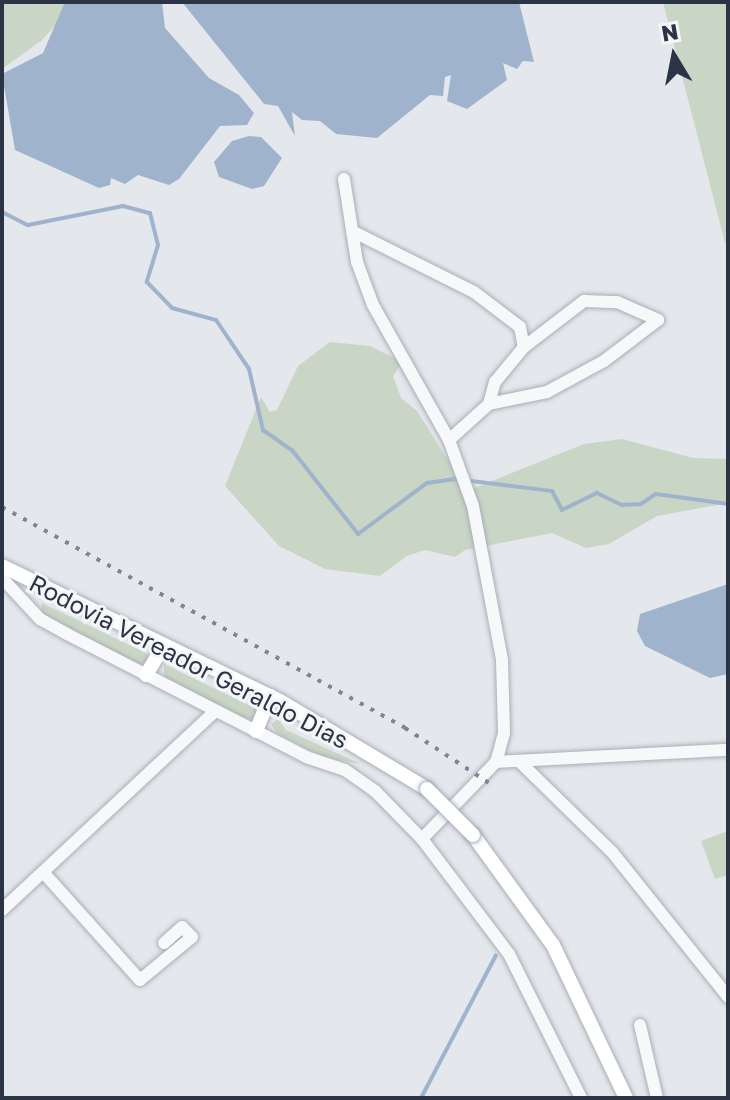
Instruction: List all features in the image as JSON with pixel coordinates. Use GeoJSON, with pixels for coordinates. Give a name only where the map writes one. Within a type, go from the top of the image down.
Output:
{"type":"FeatureCollection","features":[{"type":"Feature","properties":{"kind":"main road","name":"Rodovia Vereador Geraldo Dias"},"geometry":{"type":"LineString","coordinates":[[2,566],[163,647],[270,696],[427,789],[473,835],[553,945],[626,1098]]}},
{"type":"Feature","properties":{"kind":"main road"},"geometry":{"type":"LineString","coordinates":[[146,675],[163,647]]}},
{"type":"Feature","properties":{"kind":"main road"},"geometry":{"type":"LineString","coordinates":[[256,731],[270,696]]}},
{"type":"Feature","properties":{"kind":"street"},"geometry":{"type":"LineString","coordinates":[[344,179],[352,231],[373,305],[449,440],[473,506],[502,660],[504,733],[494,765],[422,839]]}},
{"type":"Feature","properties":{"kind":"street"},"geometry":{"type":"LineString","coordinates":[[352,231],[474,292],[520,327],[524,347]]}},
{"type":"Feature","properties":{"kind":"street"},"geometry":{"type":"LineString","coordinates":[[449,440],[489,404],[547,392],[604,361],[658,320],[617,302],[584,301],[524,347],[495,382],[489,404]]}},
{"type":"Feature","properties":{"kind":"street"},"geometry":{"type":"LineString","coordinates":[[2,578],[40,619],[214,712],[364,781],[422,839],[509,954],[581,1098]]}},
{"type":"Feature","properties":{"kind":"street"},"geometry":{"type":"LineString","coordinates":[[2,910],[214,712]]}},
{"type":"Feature","properties":{"kind":"street"},"geometry":{"type":"LineString","coordinates":[[494,765],[728,750]]}},
{"type":"Feature","properties":{"kind":"street"},"geometry":{"type":"LineString","coordinates":[[520,762],[612,852],[728,997]]}},
{"type":"Feature","properties":{"kind":"street"},"geometry":{"type":"LineString","coordinates":[[43,872],[140,980],[192,937],[182,927],[164,943]]}},
{"type":"Feature","properties":{"kind":"street"},"geometry":{"type":"LineString","coordinates":[[640,1025],[657,1098]]}},
{"type":"Feature","properties":{"kind":"green space"},"geometry":{"type":"Polygon","coordinates":[[[2,2],[105,2],[61,19],[42,40],[2,69],[2,2]]]}},
{"type":"Feature","properties":{"kind":"green space"},"geometry":{"type":"Polygon","coordinates":[[[663,2],[728,2],[728,244],[725,243],[663,2]]]}},
{"type":"Feature","properties":{"kind":"green space"},"geometry":{"type":"Polygon","coordinates":[[[330,342],[370,346],[402,362],[393,376],[401,398],[417,411],[463,484],[472,489],[584,444],[622,439],[693,458],[728,459],[728,503],[657,516],[609,544],[586,548],[552,533],[465,550],[455,557],[425,550],[407,556],[380,576],[325,569],[279,546],[225,486],[261,397],[270,412],[277,410],[298,366],[330,342]]]}},
{"type":"Feature","properties":{"kind":"green space"},"geometry":{"type":"Polygon","coordinates":[[[42,603],[146,653],[149,660],[140,665],[41,613],[42,603]]]}},
{"type":"Feature","properties":{"kind":"green space"},"geometry":{"type":"Polygon","coordinates":[[[164,664],[255,708],[257,715],[253,720],[241,717],[164,677],[164,664]]]}},
{"type":"Feature","properties":{"kind":"green space"},"geometry":{"type":"Polygon","coordinates":[[[278,719],[286,730],[361,764],[322,757],[277,733],[271,724],[278,719]]]}},
{"type":"Feature","properties":{"kind":"green space"},"geometry":{"type":"Polygon","coordinates":[[[728,831],[728,875],[715,879],[701,841],[728,831]]]}},
{"type":"Feature","properties":{"kind":"water"},"geometry":{"type":"Polygon","coordinates":[[[65,2],[162,2],[165,28],[209,78],[239,95],[254,113],[247,125],[220,126],[179,179],[169,185],[138,175],[125,184],[111,178],[110,185],[99,188],[15,150],[2,74],[43,53],[65,2]]]}},
{"type":"Feature","properties":{"kind":"water"},"geometry":{"type":"Polygon","coordinates":[[[182,2],[519,2],[534,62],[523,61],[517,69],[503,63],[507,80],[467,109],[447,101],[451,75],[445,77],[443,96],[430,95],[377,138],[336,134],[320,121],[302,120],[292,112],[295,136],[278,106],[264,104],[182,2]]]}},
{"type":"Feature","properties":{"kind":"water"},"geometry":{"type":"Polygon","coordinates":[[[249,136],[261,137],[282,158],[264,186],[252,189],[219,177],[214,162],[232,141],[249,136]]]}},
{"type":"Feature","properties":{"kind":"water"},"geometry":{"type":"Polygon","coordinates":[[[728,584],[728,674],[710,678],[645,646],[637,631],[640,614],[728,584]]]}},
{"type":"Feature","properties":{"kind":"waterway"},"geometry":{"type":"LineString","coordinates":[[2,212],[28,225],[123,206],[150,213],[158,245],[147,282],[172,308],[216,320],[249,369],[263,430],[292,450],[358,534],[427,483],[455,479],[552,491],[562,510],[597,493],[622,505],[641,504],[656,494],[728,504]]}},
{"type":"Feature","properties":{"kind":"waterway"},"geometry":{"type":"LineString","coordinates":[[421,1098],[496,955]]}},
{"type":"Feature","properties":{"kind":"railway"},"geometry":{"type":"LineString","coordinates":[[2,507],[405,728],[489,783]]}}]}
